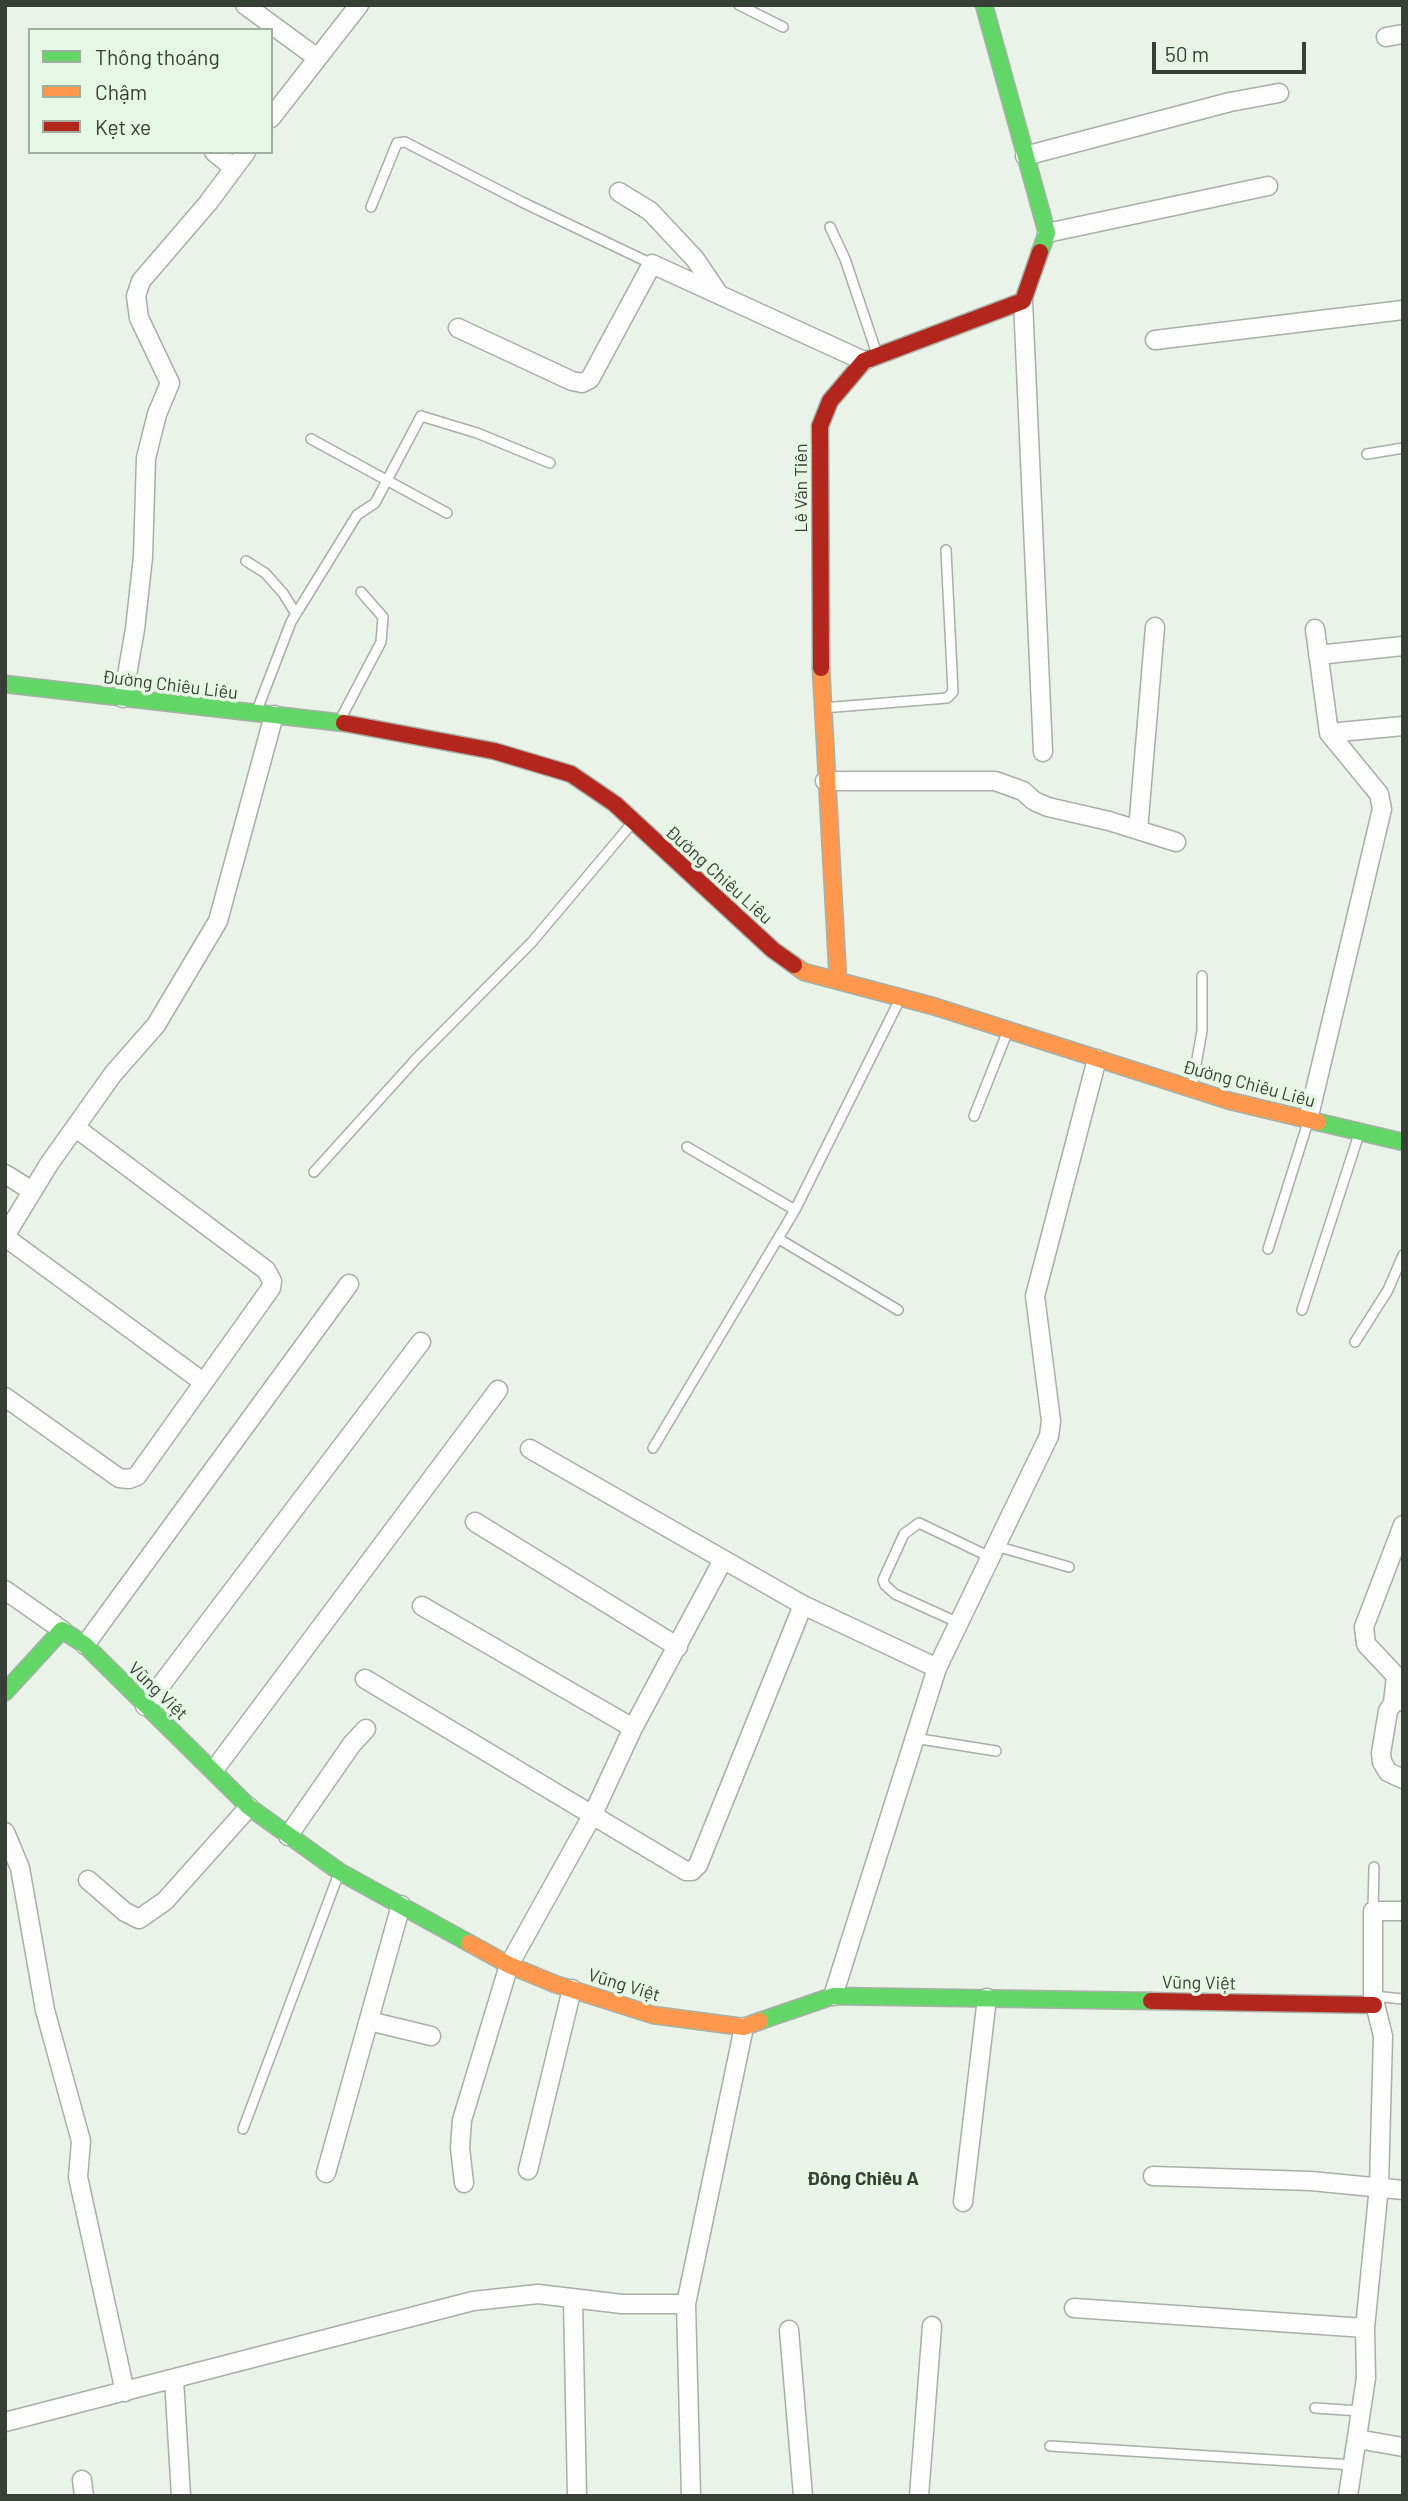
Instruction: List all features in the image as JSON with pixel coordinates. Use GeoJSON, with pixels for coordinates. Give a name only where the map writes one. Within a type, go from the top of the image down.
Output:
{"type":"FeatureCollection","features":[{"type":"Feature","properties":{"kind":"street"},"geometry":{"type":"LineString","coordinates":[[245,5],[316,57]]}},
{"type":"Feature","properties":{"kind":"street"},"geometry":{"type":"LineString","coordinates":[[273,115],[359,5]]}},
{"type":"Feature","properties":{"kind":"street"},"geometry":{"type":"LineString","coordinates":[[984,5],[1046,233],[1023,300],[1043,752]]}},
{"type":"Feature","properties":{"kind":"street"},"geometry":{"type":"LineString","coordinates":[[1025,156],[1230,102],[1279,93]]}},
{"type":"Feature","properties":{"kind":"street"},"geometry":{"type":"LineString","coordinates":[[216,154],[234,168]]}},
{"type":"Feature","properties":{"kind":"street"},"geometry":{"type":"LineString","coordinates":[[123,698],[143,557],[146,458],[157,414],[170,383],[139,318],[136,296],[141,281],[244,154]]}},
{"type":"Feature","properties":{"kind":"street"},"geometry":{"type":"LineString","coordinates":[[1046,233],[1268,186]]}},
{"type":"Feature","properties":{"kind":"street"},"geometry":{"type":"LineString","coordinates":[[619,192],[650,211],[695,259],[718,294]]}},
{"type":"Feature","properties":{"kind":"street"},"geometry":{"type":"LineString","coordinates":[[458,328],[572,381],[582,383],[590,379],[652,264],[871,358]]}},
{"type":"Feature","properties":{"kind":"street","name":"Lê Văn Tiên"},"geometry":{"type":"LineString","coordinates":[[838,981],[821,708],[820,426],[830,401],[871,358],[1023,300]]}},
{"type":"Feature","properties":{"kind":"street"},"geometry":{"type":"LineString","coordinates":[[1155,340],[1403,310]]}},
{"type":"Feature","properties":{"kind":"street"},"geometry":{"type":"LineString","coordinates":[[1138,830],[1155,627]]}},
{"type":"Feature","properties":{"kind":"street"},"geometry":{"type":"LineString","coordinates":[[1308,1120],[1382,809],[1379,794],[1329,733],[1315,629]]}},
{"type":"Feature","properties":{"kind":"street"},"geometry":{"type":"LineString","coordinates":[[1318,655],[1403,646]]}},
{"type":"Feature","properties":{"kind":"street","name":"Đường Chiêu Liêu"},"geometry":{"type":"LineString","coordinates":[[5,684],[255,715],[339,722],[494,751],[571,774],[615,804],[773,950],[804,972],[1007,1030],[1192,1089],[1403,1142]]}},
{"type":"Feature","properties":{"kind":"street"},"geometry":{"type":"LineString","coordinates":[[203,1382],[5,1236],[32,1191],[113,1074],[156,1025],[218,921],[274,715]]}},
{"type":"Feature","properties":{"kind":"street"},"geometry":{"type":"LineString","coordinates":[[1329,733],[1403,726]]}},
{"type":"Feature","properties":{"kind":"street"},"geometry":{"type":"LineString","coordinates":[[825,780],[995,781],[1023,791],[1034,802],[1048,807],[1176,842]]}},
{"type":"Feature","properties":{"kind":"street"},"geometry":{"type":"LineString","coordinates":[[833,1996],[937,1668],[1049,1436],[1051,1420],[1035,1296],[1097,1059]]}},
{"type":"Feature","properties":{"kind":"street"},"geometry":{"type":"LineString","coordinates":[[5,1396],[120,1478],[138,1476],[271,1288],[272,1281],[266,1270],[76,1128]]}},
{"type":"Feature","properties":{"kind":"street"},"geometry":{"type":"LineString","coordinates":[[5,1174],[32,1191]]}},
{"type":"Feature","properties":{"kind":"street"},"geometry":{"type":"LineString","coordinates":[[85,1645],[349,1284]]}},
{"type":"Feature","properties":{"kind":"street"},"geometry":{"type":"LineString","coordinates":[[145,1706],[421,1342]]}},
{"type":"Feature","properties":{"kind":"street"},"geometry":{"type":"LineString","coordinates":[[214,1770],[498,1390]]}},
{"type":"Feature","properties":{"kind":"street"},"geometry":{"type":"LineString","coordinates":[[530,1449],[803,1605],[937,1668]]}},
{"type":"Feature","properties":{"kind":"street"},"geometry":{"type":"LineString","coordinates":[[475,1522],[678,1647]]}},
{"type":"Feature","properties":{"kind":"street"},"geometry":{"type":"LineString","coordinates":[[1403,1525],[1364,1627],[1366,1644],[1396,1676],[1398,1702],[1388,1711],[1382,1762],[1388,1772],[1403,1779]]}},
{"type":"Feature","properties":{"kind":"street"},"geometry":{"type":"LineString","coordinates":[[464,2183],[460,2148],[462,2120],[509,1965],[593,1814],[633,1728],[723,1560]]}},
{"type":"Feature","properties":{"kind":"street"},"geometry":{"type":"LineString","coordinates":[[5,1590],[62,1630],[5,1692]]}},
{"type":"Feature","properties":{"kind":"street"},"geometry":{"type":"LineString","coordinates":[[365,1679],[686,1871],[692,1871],[698,1865],[803,1605]]}},
{"type":"Feature","properties":{"kind":"street"},"geometry":{"type":"LineString","coordinates":[[422,1606],[633,1728]]}},
{"type":"Feature","properties":{"kind":"street","name":"Vũng Việt"},"geometry":{"type":"LineString","coordinates":[[62,1630],[85,1645],[249,1807],[340,1872],[509,1965],[653,2015],[744,2027],[833,1996],[1374,2000]]}},
{"type":"Feature","properties":{"kind":"street"},"geometry":{"type":"LineString","coordinates":[[289,1836],[366,1729]]}},
{"type":"Feature","properties":{"kind":"street"},"geometry":{"type":"LineString","coordinates":[[88,1880],[134,1917],[148,1915],[165,1901],[249,1807]]}},
{"type":"Feature","properties":{"kind":"street"},"geometry":{"type":"LineString","coordinates":[[5,1832],[20,1868],[45,2010],[81,2141],[78,2177],[125,2392]]}},
{"type":"Feature","properties":{"kind":"street"},"geometry":{"type":"LineString","coordinates":[[327,2173],[401,1905]]}},
{"type":"Feature","properties":{"kind":"street"},"geometry":{"type":"LineString","coordinates":[[1348,2496],[1366,2378],[1365,2328],[1379,2186],[1383,2036],[1374,2000],[1373,1911],[1403,1911]]}},
{"type":"Feature","properties":{"kind":"street"},"geometry":{"type":"LineString","coordinates":[[528,2170],[572,1989]]}},
{"type":"Feature","properties":{"kind":"street"},"geometry":{"type":"LineString","coordinates":[[963,2202],[987,1998]]}},
{"type":"Feature","properties":{"kind":"street"},"geometry":{"type":"LineString","coordinates":[[369,2021],[432,2036]]}},
{"type":"Feature","properties":{"kind":"street"},"geometry":{"type":"LineString","coordinates":[[691,2496],[686,2304],[744,2027]]}},
{"type":"Feature","properties":{"kind":"street"},"geometry":{"type":"LineString","coordinates":[[1153,2176],[1379,2186],[1403,2190]]}},
{"type":"Feature","properties":{"kind":"street"},"geometry":{"type":"LineString","coordinates":[[5,2422],[473,2301],[538,2294],[622,2304],[686,2304]]}},
{"type":"Feature","properties":{"kind":"street"},"geometry":{"type":"LineString","coordinates":[[573,2300],[577,2496]]}},
{"type":"Feature","properties":{"kind":"street"},"geometry":{"type":"LineString","coordinates":[[1074,2308],[1365,2328]]}},
{"type":"Feature","properties":{"kind":"street"},"geometry":{"type":"LineString","coordinates":[[919,2496],[932,2326]]}},
{"type":"Feature","properties":{"kind":"street"},"geometry":{"type":"LineString","coordinates":[[789,2330],[803,2496]]}},
{"type":"Feature","properties":{"kind":"street"},"geometry":{"type":"LineString","coordinates":[[174,2379],[181,2496]]}},
{"type":"Feature","properties":{"kind":"street"},"geometry":{"type":"LineString","coordinates":[[1357,2439],[1403,2447]]}},
{"type":"Feature","properties":{"kind":"lane"},"geometry":{"type":"LineString","coordinates":[[739,5],[783,27]]}},
{"type":"Feature","properties":{"kind":"lane"},"geometry":{"type":"LineString","coordinates":[[371,206],[397,143],[405,142],[652,264]]}},
{"type":"Feature","properties":{"kind":"lane"},"geometry":{"type":"LineString","coordinates":[[830,227],[845,259],[871,358]]}},
{"type":"Feature","properties":{"kind":"lane"},"geometry":{"type":"LineString","coordinates":[[255,715],[270,669],[296,614],[357,515],[375,503],[389,481],[417,420],[425,414],[550,463]]}},
{"type":"Feature","properties":{"kind":"lane"},"geometry":{"type":"LineString","coordinates":[[311,439],[447,513]]}},
{"type":"Feature","properties":{"kind":"lane"},"geometry":{"type":"LineString","coordinates":[[1367,454],[1403,448]]}},
{"type":"Feature","properties":{"kind":"lane"},"geometry":{"type":"LineString","coordinates":[[821,708],[947,698],[953,692],[946,550]]}},
{"type":"Feature","properties":{"kind":"lane"},"geometry":{"type":"LineString","coordinates":[[246,561],[265,573],[283,593],[296,614]]}},
{"type":"Feature","properties":{"kind":"lane"},"geometry":{"type":"LineString","coordinates":[[339,722],[381,642],[383,617],[361,592]]}},
{"type":"Feature","properties":{"kind":"lane"},"geometry":{"type":"LineString","coordinates":[[314,1172],[416,1059],[532,942],[633,822]]}},
{"type":"Feature","properties":{"kind":"lane"},"geometry":{"type":"LineString","coordinates":[[1192,1089],[1202,1031],[1202,976]]}},
{"type":"Feature","properties":{"kind":"lane"},"geometry":{"type":"LineString","coordinates":[[653,1448],[795,1210],[900,998]]}},
{"type":"Feature","properties":{"kind":"lane"},"geometry":{"type":"LineString","coordinates":[[974,1116],[1007,1030]]}},
{"type":"Feature","properties":{"kind":"lane"},"geometry":{"type":"LineString","coordinates":[[1268,1249],[1308,1120]]}},
{"type":"Feature","properties":{"kind":"lane"},"geometry":{"type":"LineString","coordinates":[[1302,1310],[1360,1132]]}},
{"type":"Feature","properties":{"kind":"lane"},"geometry":{"type":"LineString","coordinates":[[687,1147],[795,1210]]}},
{"type":"Feature","properties":{"kind":"lane"},"geometry":{"type":"LineString","coordinates":[[779,1239],[898,1310]]}},
{"type":"Feature","properties":{"kind":"lane"},"geometry":{"type":"LineString","coordinates":[[1355,1342],[1388,1290],[1403,1255]]}},
{"type":"Feature","properties":{"kind":"lane"},"geometry":{"type":"LineString","coordinates":[[959,1623],[895,1594],[883,1580],[904,1534],[919,1523],[993,1551],[1069,1567]]}},
{"type":"Feature","properties":{"kind":"lane"},"geometry":{"type":"LineString","coordinates":[[914,1738],[996,1751]]}},
{"type":"Feature","properties":{"kind":"lane"},"geometry":{"type":"LineString","coordinates":[[1373,1911],[1374,1867]]}},
{"type":"Feature","properties":{"kind":"lane"},"geometry":{"type":"LineString","coordinates":[[243,2129],[340,1872]]}},
{"type":"Feature","properties":{"kind":"lane"},"geometry":{"type":"LineString","coordinates":[[1374,2000],[1403,1999]]}},
{"type":"Feature","properties":{"kind":"lane"},"geometry":{"type":"LineString","coordinates":[[1315,2408],[1360,2411]]}},
{"type":"Feature","properties":{"kind":"lane"},"geometry":{"type":"LineString","coordinates":[[1051,2446],[1354,2465]]}},
{"type":"Feature","properties":{"kind":"traffic: fast"},"geometry":{"type":"LineString","coordinates":[[984,5],[1047,233],[1040,252]]}},
{"type":"Feature","properties":{"kind":"traffic: fast"},"geometry":{"type":"LineString","coordinates":[[5,684],[344,723]]}},
{"type":"Feature","properties":{"kind":"traffic: fast"},"geometry":{"type":"LineString","coordinates":[[1318,1122],[1403,1142]]}},
{"type":"Feature","properties":{"kind":"traffic: fast"},"geometry":{"type":"LineString","coordinates":[[5,1692],[62,1630],[85,1645],[249,1807],[340,1872],[469,1943]]}},
{"type":"Feature","properties":{"kind":"traffic: fast"},"geometry":{"type":"LineString","coordinates":[[760,2021],[833,1996],[1151,2001]]}},
{"type":"Feature","properties":{"kind":"traffic: slow"},"geometry":{"type":"LineString","coordinates":[[821,668],[838,981]]}},
{"type":"Feature","properties":{"kind":"traffic: slow"},"geometry":{"type":"LineString","coordinates":[[794,965],[804,972],[933,1006],[1230,1101],[1318,1122]]}},
{"type":"Feature","properties":{"kind":"traffic: slow"},"geometry":{"type":"LineString","coordinates":[[469,1943],[509,1965],[555,1984],[653,2015],[744,2027],[760,2021]]}},
{"type":"Feature","properties":{"kind":"traffic: jam"},"geometry":{"type":"LineString","coordinates":[[821,668],[820,426],[830,401],[864,361],[1023,301],[1040,252]]}},
{"type":"Feature","properties":{"kind":"traffic: jam"},"geometry":{"type":"LineString","coordinates":[[344,723],[494,751],[571,774],[615,804],[773,950],[794,965]]}},
{"type":"Feature","properties":{"kind":"traffic: jam"},"geometry":{"type":"LineString","coordinates":[[1151,2001],[1374,2005]]}},
{"type":"Feature","properties":{"kind":"district","name":"Đông Chiêu A"},"geometry":{"type":"Point","coordinates":[863,2179]}}]}
